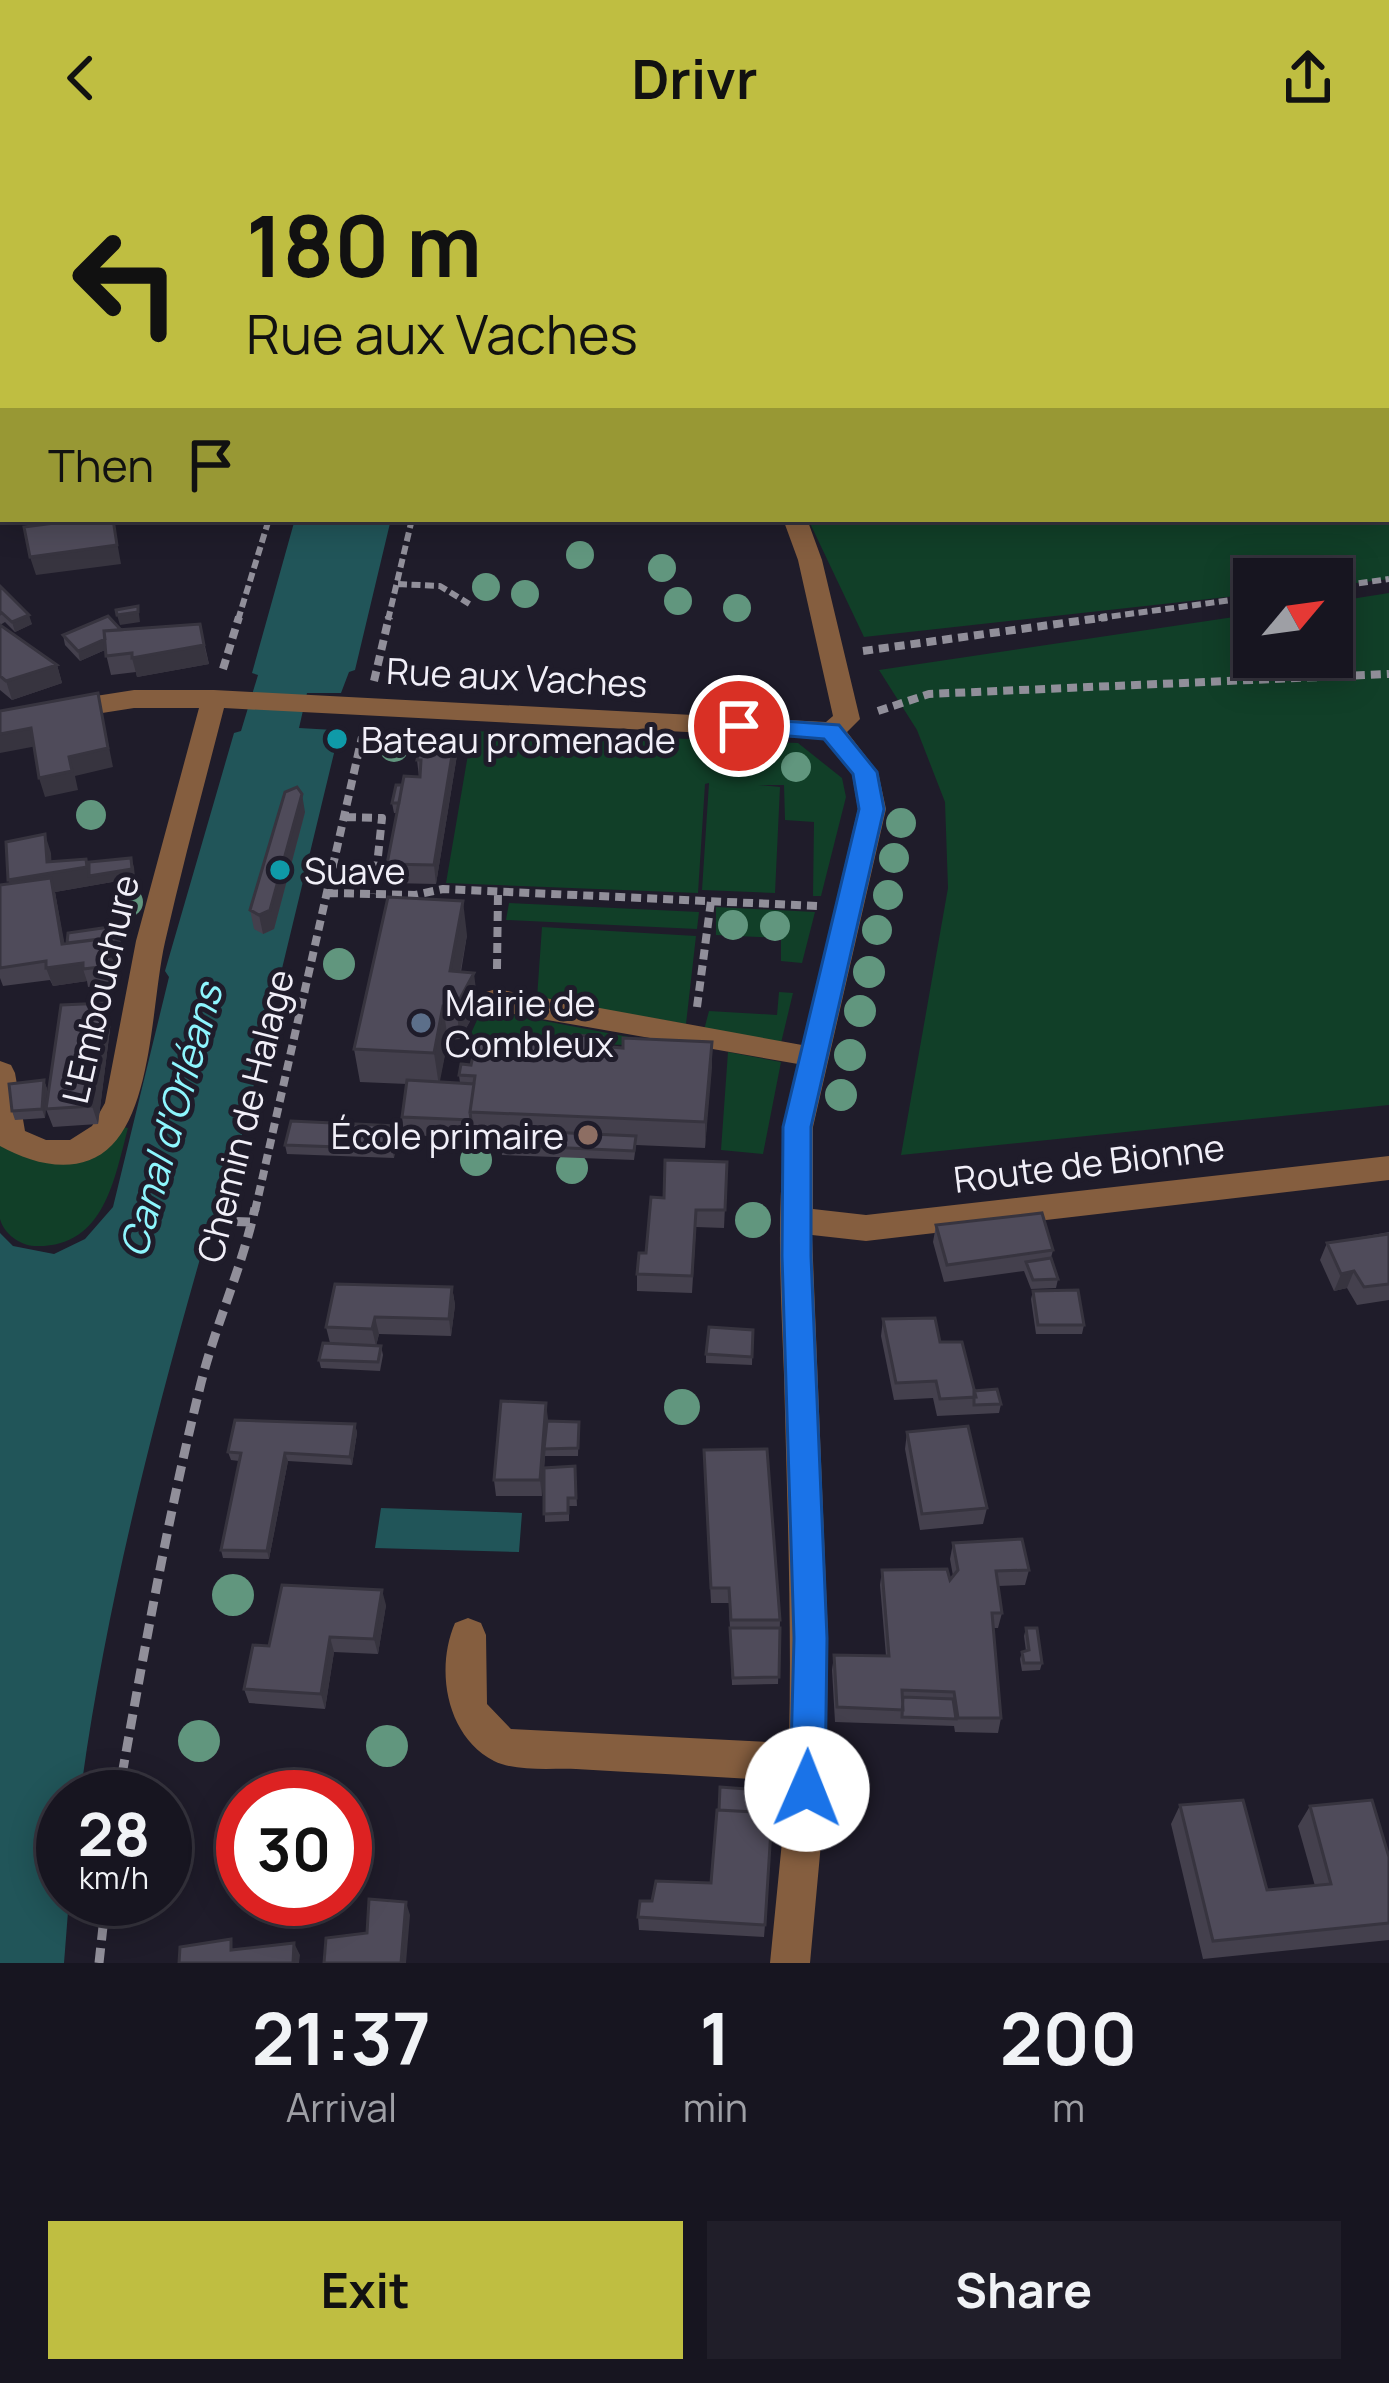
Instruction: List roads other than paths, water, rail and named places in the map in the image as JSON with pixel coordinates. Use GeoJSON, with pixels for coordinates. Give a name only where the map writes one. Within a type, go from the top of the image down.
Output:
{"type":"FeatureCollection","features":[{"type":"Feature","properties":{"kind":"street"},"geometry":{"type":"LineString","coordinates":[[790,1963],[808,1763],[810,1638],[797,1127],[872,809],[865,772],[838,721],[833,655],[795,522]]}},
{"type":"Feature","properties":{"kind":"street"},"geometry":{"type":"LineString","coordinates":[[0,720],[134,699],[230,699]]}},
{"type":"Feature","properties":{"kind":"street","name":"Rue aux Vaches"},"geometry":{"type":"LineString","coordinates":[[230,699],[838,721]]}},
{"type":"Feature","properties":{"kind":"street","name":"L'Embouchure"},"geometry":{"type":"LineString","coordinates":[[0,1073],[11,1138],[36,1153],[71,1153],[89,1146],[117,1115],[143,975],[230,699]]}},
{"type":"Feature","properties":{"kind":"street"},"geometry":{"type":"LineString","coordinates":[[496,1000],[794,1054]]}},
{"type":"Feature","properties":{"kind":"street","name":"Route de Bionne"},"geometry":{"type":"LineString","coordinates":[[798,1220],[866,1228],[1389,1168]]}},
{"type":"Feature","properties":{"kind":"street"},"geometry":{"type":"LineString","coordinates":[[468,1635],[466,1711],[480,1731],[505,1747],[808,1763]]}},
{"type":"Feature","properties":{"kind":"water","name":"Canal d'Orléans"},"geometry":{"type":"Polygon","coordinates":[[[294,522],[390,522],[355,670],[349,672],[341,693],[307,693],[299,728],[334,730],[331,746],[335,749],[223,1213],[212,1217],[135,1505],[84,1770],[36,1770],[36,1926],[67,1926],[64,1963],[0,1963],[0,1233],[13,1246],[54,1254],[85,1239],[113,1207],[169,977],[165,971],[234,733],[241,731],[258,675],[252,673],[294,522]]]}},
{"type":"Feature","properties":{"kind":"water"},"geometry":{"type":"Polygon","coordinates":[[[381,1508],[522,1513],[519,1552],[375,1548],[381,1508]]]}},
{"type":"Feature","properties":{"kind":"place","name":"Bateau promenade"},"geometry":{"type":"Point","coordinates":[337,739]}},
{"type":"Feature","properties":{"kind":"place","name":"Suave"},"geometry":{"type":"Point","coordinates":[280,870]}},
{"type":"Feature","properties":{"kind":"place","name":"Mairie de Combleux"},"geometry":{"type":"Point","coordinates":[421,1023]}},
{"type":"Feature","properties":{"kind":"place","name":"École primaire"},"geometry":{"type":"Point","coordinates":[588,1135]}}]}
